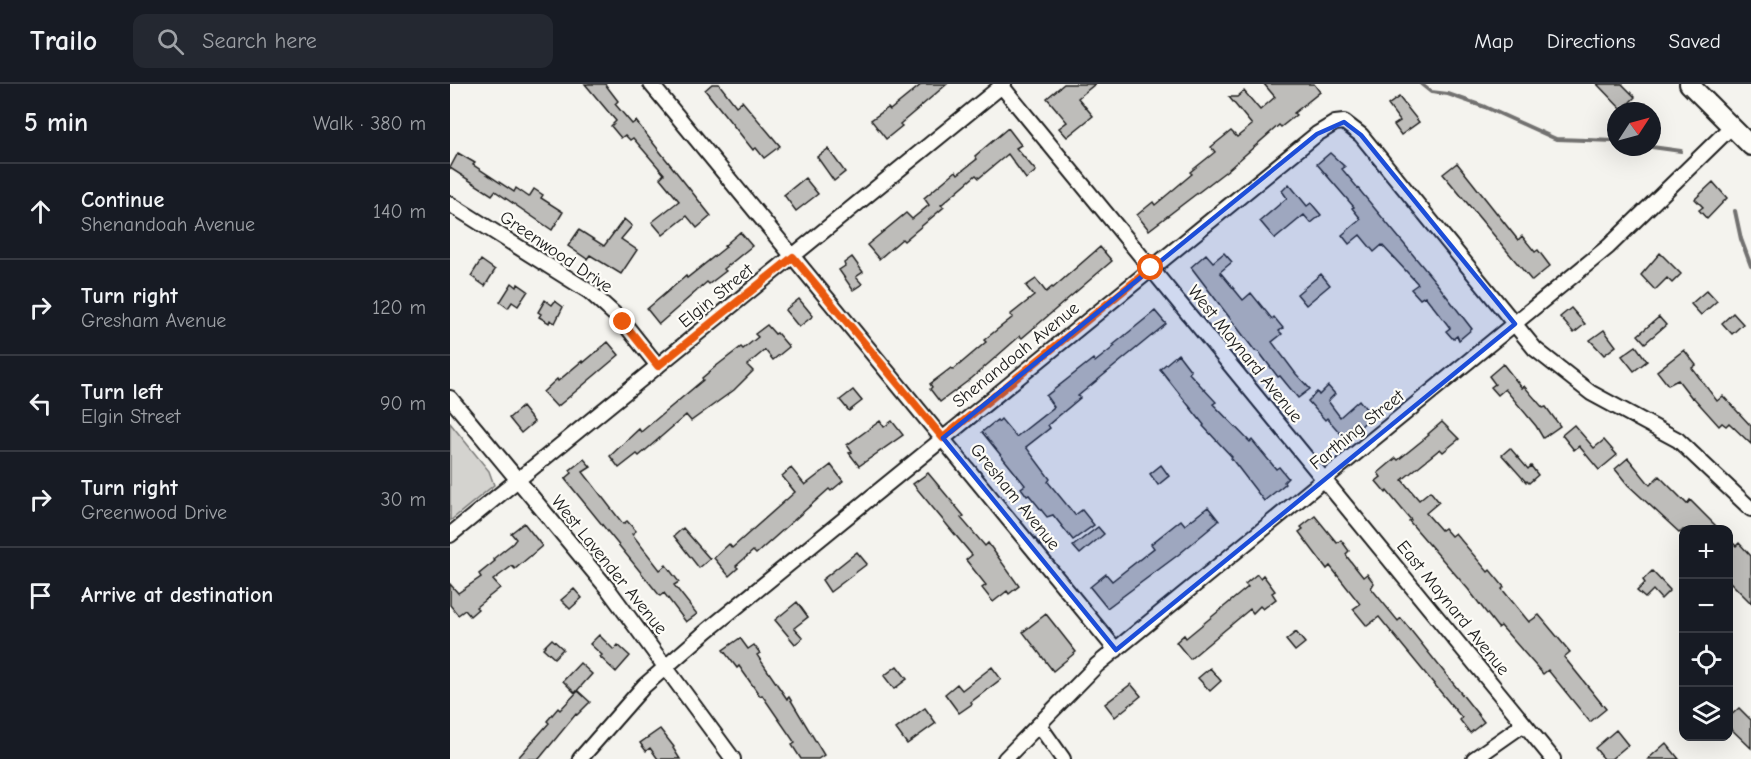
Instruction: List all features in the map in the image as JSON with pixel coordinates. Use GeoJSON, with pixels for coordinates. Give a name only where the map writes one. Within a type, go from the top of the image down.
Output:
{"type":"FeatureCollection","features":[{"type":"Feature","properties":{"kind":"street","name":"Gresham Avenue"},"geometry":{"type":"LineString","coordinates":[[651,84],[1116,650]]}},
{"type":"Feature","properties":{"kind":"street"},"geometry":{"type":"LineString","coordinates":[[1689,84],[1751,146]]}},
{"type":"Feature","properties":{"kind":"street","name":"Elgin Street"},"geometry":{"type":"LineString","coordinates":[[450,536],[1002,85]]}},
{"type":"Feature","properties":{"kind":"street","name":"West Maynard Avenue"},"geometry":{"type":"LineString","coordinates":[[1002,85],[1325,480]]}},
{"type":"Feature","properties":{"kind":"street","name":"Shenandoah Avenue"},"geometry":{"type":"LineString","coordinates":[[580,759],[644,686],[717,622],[1151,268],[1317,134],[1335,123],[1344,122],[1353,127],[1515,324]]}},
{"type":"Feature","properties":{"kind":"street","name":"Farthing Street"},"geometry":{"type":"LineString","coordinates":[[1005,759],[1097,665],[1608,247],[1731,127]]}},
{"type":"Feature","properties":{"kind":"street","name":"Greenwood Drive"},"geometry":{"type":"LineString","coordinates":[[450,204],[590,292],[623,322],[658,366]]}},
{"type":"Feature","properties":{"kind":"street"},"geometry":{"type":"LineString","coordinates":[[1515,324],[1535,349],[1591,393],[1678,440],[1751,509]]}},
{"type":"Feature","properties":{"kind":"street","name":"West Lavender Avenue"},"geometry":{"type":"LineString","coordinates":[[450,398],[608,589],[734,759]]}},
{"type":"Feature","properties":{"kind":"street","name":"East Maynard Avenue"},"geometry":{"type":"LineString","coordinates":[[1325,480],[1553,759]]}},
{"type":"Feature","properties":{"kind":"street"},"geometry":{"type":"LineString","coordinates":[[1474,759],[1524,724]]}},
{"type":"Feature","properties":{"kind":"street"},"geometry":{"type":"LineString","coordinates":[[1039,725],[1063,759]]}},
{"type":"Feature","properties":{"kind":"highlighted area"},"geometry":{"type":"Polygon","coordinates":[[[1344,122],[1361,135],[1515,324],[1116,650],[943,438],[1317,134],[1344,122]]]}},
{"type":"Feature","properties":{"kind":"shaded area"},"geometry":{"type":"Polygon","coordinates":[[[450,423],[489,471],[494,485],[450,521],[450,423]]]}},
{"type":"Feature","properties":{"kind":"building"},"geometry":{"type":"Polygon","coordinates":[[[585,84],[605,84],[618,101],[615,104],[632,124],[636,121],[711,216],[697,228],[687,216],[663,235],[652,222],[679,201],[660,178],[664,174],[633,138],[630,140],[625,135],[621,138],[611,126],[616,121],[585,84]]]}},
{"type":"Feature","properties":{"kind":"building"},"geometry":{"type":"Polygon","coordinates":[[[712,84],[719,84],[736,106],[742,101],[780,146],[764,158],[756,148],[753,150],[705,90],[712,84]]]}},
{"type":"Feature","properties":{"kind":"building"},"geometry":{"type":"Polygon","coordinates":[[[922,84],[947,84],[886,139],[871,120],[888,108],[890,110],[922,84]]]}},
{"type":"Feature","properties":{"kind":"building"},"geometry":{"type":"Polygon","coordinates":[[[1064,84],[1095,84],[1078,98],[1093,116],[1067,137],[1059,128],[1067,122],[1047,98],[1064,84]]]}},
{"type":"Feature","properties":{"kind":"building"},"geometry":{"type":"Polygon","coordinates":[[[1264,84],[1314,84],[1320,92],[1294,113],[1296,115],[1281,127],[1279,125],[1229,169],[1149,230],[1137,215],[1153,202],[1155,205],[1192,174],[1190,172],[1215,152],[1211,147],[1231,131],[1237,137],[1252,125],[1229,97],[1237,97],[1244,91],[1260,110],[1275,97],[1264,84]]]}},
{"type":"Feature","properties":{"kind":"building"},"geometry":{"type":"Polygon","coordinates":[[[1597,84],[1622,84],[1635,97],[1630,102],[1614,102],[1597,84]]]}},
{"type":"Feature","properties":{"kind":"building"},"geometry":{"type":"Polygon","coordinates":[[[1399,97],[1419,122],[1401,135],[1394,125],[1400,121],[1388,105],[1399,97]]]}},
{"type":"Feature","properties":{"kind":"building"},"geometry":{"type":"Polygon","coordinates":[[[1008,128],[1021,145],[1016,148],[1036,171],[1026,179],[1008,154],[979,178],[976,175],[941,205],[944,207],[879,259],[867,245],[906,213],[912,219],[929,205],[924,198],[956,171],[958,174],[977,159],[975,156],[1008,128]]]}},
{"type":"Feature","properties":{"kind":"building"},"geometry":{"type":"Polygon","coordinates":[[[828,149],[845,172],[834,181],[817,157],[828,149]]]}},
{"type":"Feature","properties":{"kind":"building"},"geometry":{"type":"Polygon","coordinates":[[[458,153],[514,192],[516,188],[529,197],[534,189],[543,195],[541,198],[563,212],[552,230],[495,191],[492,195],[450,168],[458,153]]]}},
{"type":"Feature","properties":{"kind":"building"},"geometry":{"type":"Polygon","coordinates":[[[1330,153],[1345,167],[1342,169],[1472,329],[1459,340],[1457,336],[1453,339],[1446,331],[1450,328],[1425,296],[1420,299],[1411,289],[1418,284],[1382,245],[1374,252],[1360,235],[1349,244],[1342,235],[1361,219],[1352,208],[1354,207],[1317,164],[1330,153]]]}},
{"type":"Feature","properties":{"kind":"building"},"geometry":{"type":"Polygon","coordinates":[[[1457,163],[1518,240],[1522,236],[1535,252],[1538,250],[1550,266],[1532,281],[1443,174],[1457,163]]]}},
{"type":"Feature","properties":{"kind":"building"},"geometry":{"type":"Polygon","coordinates":[[[805,178],[818,194],[796,211],[784,195],[805,178]]]}},
{"type":"Feature","properties":{"kind":"building"},"geometry":{"type":"Polygon","coordinates":[[[1713,182],[1727,198],[1707,219],[1699,210],[1703,207],[1695,199],[1713,182]]]}},
{"type":"Feature","properties":{"kind":"building"},"geometry":{"type":"Polygon","coordinates":[[[1289,184],[1307,206],[1311,203],[1321,215],[1311,223],[1304,215],[1275,239],[1260,221],[1287,198],[1282,191],[1289,184]]]}},
{"type":"Feature","properties":{"kind":"building"},"geometry":{"type":"Polygon","coordinates":[[[624,219],[632,226],[621,239],[637,250],[621,274],[590,255],[587,259],[568,246],[579,230],[604,246],[624,219]]]}},
{"type":"Feature","properties":{"kind":"building"},"geometry":{"type":"Polygon","coordinates":[[[740,232],[752,246],[724,269],[726,271],[709,284],[707,282],[659,324],[647,309],[686,276],[687,278],[726,247],[724,246],[740,232]]]}},
{"type":"Feature","properties":{"kind":"building"},"geometry":{"type":"Polygon","coordinates":[[[1100,247],[1112,261],[1022,338],[1020,336],[972,378],[940,402],[930,389],[932,387],[930,384],[951,368],[953,370],[986,342],[984,340],[1013,317],[1010,315],[1034,296],[1026,286],[1036,279],[1046,292],[1100,247]]]}},
{"type":"Feature","properties":{"kind":"building"},"geometry":{"type":"Polygon","coordinates":[[[1224,253],[1232,262],[1220,272],[1243,300],[1251,293],[1272,319],[1274,317],[1283,328],[1279,331],[1282,334],[1272,342],[1310,389],[1298,398],[1259,352],[1255,351],[1191,267],[1206,254],[1213,262],[1224,253]]]}},
{"type":"Feature","properties":{"kind":"building"},"geometry":{"type":"Polygon","coordinates":[[[1660,253],[1681,274],[1672,283],[1667,278],[1655,290],[1641,275],[1660,253]]]}},
{"type":"Feature","properties":{"kind":"building"},"geometry":{"type":"Polygon","coordinates":[[[852,257],[863,272],[856,277],[862,284],[853,290],[839,270],[852,257]]]}},
{"type":"Feature","properties":{"kind":"building"},"geometry":{"type":"Polygon","coordinates":[[[481,260],[495,270],[485,286],[471,276],[481,260]]]}},
{"type":"Feature","properties":{"kind":"building"},"geometry":{"type":"Polygon","coordinates":[[[1321,274],[1330,285],[1306,305],[1297,294],[1321,274]]]}},
{"type":"Feature","properties":{"kind":"building"},"geometry":{"type":"Polygon","coordinates":[[[512,283],[528,291],[518,306],[512,302],[508,308],[500,302],[512,283]]]}},
{"type":"Feature","properties":{"kind":"building"},"geometry":{"type":"Polygon","coordinates":[[[1707,290],[1717,301],[1701,315],[1691,304],[1707,290]]]}},
{"type":"Feature","properties":{"kind":"building"},"geometry":{"type":"Polygon","coordinates":[[[799,299],[813,316],[799,327],[785,310],[799,299]]]}},
{"type":"Feature","properties":{"kind":"building"},"geometry":{"type":"Polygon","coordinates":[[[545,300],[552,305],[555,301],[563,307],[555,323],[550,320],[549,323],[539,317],[541,314],[538,312],[545,300]]]}},
{"type":"Feature","properties":{"kind":"building"},"geometry":{"type":"Polygon","coordinates":[[[1571,308],[1585,324],[1574,333],[1560,317],[1571,308]]]}},
{"type":"Feature","properties":{"kind":"building"},"geometry":{"type":"Polygon","coordinates":[[[1155,311],[1166,324],[1078,396],[1080,398],[1048,425],[1050,428],[1026,447],[1050,479],[1048,482],[1075,515],[1082,510],[1094,525],[1073,540],[1053,515],[1047,517],[1029,495],[1027,496],[1021,488],[1025,485],[982,432],[1001,419],[1016,437],[1054,407],[1046,396],[1093,359],[1095,362],[1155,311]]]}},
{"type":"Feature","properties":{"kind":"building"},"geometry":{"type":"Polygon","coordinates":[[[1733,313],[1743,324],[1732,334],[1722,323],[1733,313]]]}},
{"type":"Feature","properties":{"kind":"building"},"geometry":{"type":"Polygon","coordinates":[[[1659,317],[1666,325],[1645,343],[1638,335],[1659,317]]]}},
{"type":"Feature","properties":{"kind":"building"},"geometry":{"type":"Polygon","coordinates":[[[767,325],[789,347],[773,360],[765,350],[747,365],[753,371],[734,390],[691,421],[686,415],[639,456],[637,454],[619,468],[610,456],[639,429],[641,432],[703,380],[702,378],[715,367],[758,337],[755,334],[767,325]]]}},
{"type":"Feature","properties":{"kind":"building"},"geometry":{"type":"Polygon","coordinates":[[[1604,330],[1616,346],[1604,355],[1590,340],[1604,330]]]}},
{"type":"Feature","properties":{"kind":"building"},"geometry":{"type":"Polygon","coordinates":[[[608,342],[619,355],[557,407],[543,392],[608,342]]]}},
{"type":"Feature","properties":{"kind":"building"},"geometry":{"type":"Polygon","coordinates":[[[1636,346],[1647,361],[1634,371],[1622,356],[1636,346]]]}},
{"type":"Feature","properties":{"kind":"building"},"geometry":{"type":"Polygon","coordinates":[[[1684,350],[1696,365],[1692,368],[1717,401],[1723,396],[1751,426],[1751,444],[1729,423],[1726,426],[1722,423],[1719,426],[1678,380],[1668,385],[1657,371],[1684,350]]]}},
{"type":"Feature","properties":{"kind":"building"},"geometry":{"type":"Polygon","coordinates":[[[1178,354],[1191,371],[1189,373],[1216,402],[1213,404],[1250,442],[1252,440],[1276,469],[1279,467],[1288,478],[1285,484],[1264,501],[1232,457],[1203,426],[1160,369],[1178,354]]]}},
{"type":"Feature","properties":{"kind":"building"},"geometry":{"type":"Polygon","coordinates":[[[1503,364],[1522,388],[1524,386],[1543,408],[1546,407],[1560,426],[1543,438],[1536,426],[1505,389],[1498,395],[1491,387],[1495,384],[1489,376],[1503,364]]]}},
{"type":"Feature","properties":{"kind":"building"},"geometry":{"type":"Polygon","coordinates":[[[1328,386],[1335,394],[1328,401],[1340,417],[1359,400],[1367,410],[1362,414],[1367,420],[1347,441],[1308,401],[1328,386]]]}},
{"type":"Feature","properties":{"kind":"building"},"geometry":{"type":"Polygon","coordinates":[[[853,390],[862,401],[849,411],[840,400],[853,390]]]}},
{"type":"Feature","properties":{"kind":"building"},"geometry":{"type":"Polygon","coordinates":[[[522,407],[534,422],[521,433],[509,418],[522,407]]]}},
{"type":"Feature","properties":{"kind":"building"},"geometry":{"type":"Polygon","coordinates":[[[880,421],[884,427],[892,421],[903,435],[859,466],[849,453],[852,452],[847,445],[880,421]]]}},
{"type":"Feature","properties":{"kind":"building"},"geometry":{"type":"Polygon","coordinates":[[[1442,422],[1459,439],[1443,452],[1440,449],[1402,480],[1419,500],[1430,491],[1439,502],[1426,513],[1441,530],[1444,528],[1451,536],[1455,533],[1488,572],[1490,570],[1504,587],[1502,589],[1529,622],[1539,615],[1570,652],[1564,657],[1606,709],[1590,722],[1548,670],[1543,674],[1501,626],[1498,628],[1387,491],[1386,493],[1376,481],[1381,477],[1378,473],[1396,458],[1398,460],[1442,422]]]}},
{"type":"Feature","properties":{"kind":"building"},"geometry":{"type":"Polygon","coordinates":[[[1574,425],[1594,448],[1604,440],[1617,455],[1599,470],[1579,446],[1574,450],[1562,435],[1574,425]]]}},
{"type":"Feature","properties":{"kind":"building"},"geometry":{"type":"Polygon","coordinates":[[[1510,448],[1528,469],[1531,466],[1538,475],[1529,483],[1502,455],[1510,448]]]}},
{"type":"Feature","properties":{"kind":"building"},"geometry":{"type":"Polygon","coordinates":[[[1628,458],[1650,485],[1659,476],[1687,504],[1690,500],[1715,525],[1679,525],[1679,532],[1628,485],[1615,469],[1628,458]]]}},
{"type":"Feature","properties":{"kind":"building"},"geometry":{"type":"Polygon","coordinates":[[[584,459],[591,467],[583,472],[623,524],[627,521],[636,531],[632,534],[660,570],[666,565],[679,582],[674,585],[697,614],[686,622],[664,593],[660,596],[565,479],[572,473],[570,470],[584,459]]]}},
{"type":"Feature","properties":{"kind":"building"},"geometry":{"type":"Polygon","coordinates":[[[831,465],[843,481],[831,491],[829,489],[756,554],[753,551],[736,566],[738,568],[729,576],[714,558],[729,544],[732,548],[795,492],[782,476],[791,468],[805,485],[831,465]]]}},
{"type":"Feature","properties":{"kind":"building"},"geometry":{"type":"Polygon","coordinates":[[[1161,465],[1169,476],[1158,485],[1150,474],[1161,465]]]}},
{"type":"Feature","properties":{"kind":"building"},"geometry":{"type":"Polygon","coordinates":[[[928,473],[964,516],[961,518],[985,546],[988,543],[1019,586],[1009,594],[1007,591],[993,602],[982,588],[986,585],[966,560],[972,555],[913,484],[928,473]]]}},
{"type":"Feature","properties":{"kind":"building"},"geometry":{"type":"Polygon","coordinates":[[[1208,507],[1219,521],[1107,608],[1090,587],[1106,574],[1112,581],[1154,548],[1151,544],[1181,520],[1185,525],[1208,507]]]}},
{"type":"Feature","properties":{"kind":"building"},"geometry":{"type":"Polygon","coordinates":[[[1315,516],[1337,543],[1341,540],[1349,551],[1346,554],[1348,558],[1363,577],[1367,574],[1374,583],[1371,588],[1398,621],[1401,618],[1484,722],[1470,733],[1460,720],[1462,718],[1379,617],[1367,626],[1353,609],[1360,604],[1330,566],[1327,569],[1299,532],[1303,529],[1301,527],[1315,516]]]}},
{"type":"Feature","properties":{"kind":"building"},"geometry":{"type":"Polygon","coordinates":[[[524,523],[542,546],[515,569],[512,566],[493,580],[500,588],[476,607],[478,609],[470,616],[465,610],[458,615],[450,605],[450,584],[458,593],[481,577],[479,574],[516,539],[511,533],[524,523]]]}},
{"type":"Feature","properties":{"kind":"building"},"geometry":{"type":"Polygon","coordinates":[[[1098,527],[1104,534],[1080,554],[1073,546],[1098,527]]]}},
{"type":"Feature","properties":{"kind":"building"},"geometry":{"type":"Polygon","coordinates":[[[683,528],[710,559],[699,568],[674,536],[683,528]]]}},
{"type":"Feature","properties":{"kind":"building"},"geometry":{"type":"Polygon","coordinates":[[[1733,543],[1736,546],[1739,543],[1751,556],[1751,603],[1733,585],[1733,543]]]}},
{"type":"Feature","properties":{"kind":"building"},"geometry":{"type":"Polygon","coordinates":[[[857,552],[867,564],[830,592],[822,580],[857,552]]]}},
{"type":"Feature","properties":{"kind":"building"},"geometry":{"type":"Polygon","coordinates":[[[1652,571],[1670,590],[1661,599],[1653,590],[1645,598],[1637,591],[1652,571]]]}},
{"type":"Feature","properties":{"kind":"building"},"geometry":{"type":"Polygon","coordinates":[[[1257,574],[1260,578],[1263,575],[1275,591],[1272,593],[1276,599],[1263,609],[1260,606],[1253,613],[1250,609],[1190,659],[1176,642],[1184,635],[1186,638],[1248,587],[1245,584],[1257,574]]]}},
{"type":"Feature","properties":{"kind":"building"},"geometry":{"type":"Polygon","coordinates":[[[574,589],[582,598],[570,609],[561,600],[574,589]]]}},
{"type":"Feature","properties":{"kind":"building"},"geometry":{"type":"Polygon","coordinates":[[[797,602],[808,617],[794,628],[803,638],[795,644],[775,620],[797,602]]]}},
{"type":"Feature","properties":{"kind":"building"},"geometry":{"type":"Polygon","coordinates":[[[1046,614],[1076,652],[1053,671],[1023,632],[1046,614]]]}},
{"type":"Feature","properties":{"kind":"building"},"geometry":{"type":"Polygon","coordinates":[[[1296,632],[1305,643],[1295,651],[1286,640],[1296,632]]]}},
{"type":"Feature","properties":{"kind":"building"},"geometry":{"type":"Polygon","coordinates":[[[599,635],[614,650],[618,645],[630,656],[616,672],[590,644],[599,635]]]}},
{"type":"Feature","properties":{"kind":"building"},"geometry":{"type":"Polygon","coordinates":[[[740,638],[748,649],[754,645],[760,653],[757,655],[787,699],[789,697],[824,755],[818,759],[801,759],[792,745],[795,743],[762,695],[760,696],[739,666],[737,668],[723,650],[740,638]]]}},
{"type":"Feature","properties":{"kind":"building"},"geometry":{"type":"Polygon","coordinates":[[[552,639],[563,649],[554,658],[543,648],[552,639]]]}},
{"type":"Feature","properties":{"kind":"building"},"geometry":{"type":"Polygon","coordinates":[[[580,663],[592,674],[575,693],[563,681],[580,663]]]}},
{"type":"Feature","properties":{"kind":"building"},"geometry":{"type":"Polygon","coordinates":[[[897,666],[907,679],[894,689],[884,676],[897,666]]]}},
{"type":"Feature","properties":{"kind":"building"},"geometry":{"type":"Polygon","coordinates":[[[992,667],[1001,679],[959,713],[945,694],[957,684],[962,690],[992,667]]]}},
{"type":"Feature","properties":{"kind":"building"},"geometry":{"type":"Polygon","coordinates":[[[1210,668],[1221,681],[1210,691],[1198,678],[1210,668]]]}},
{"type":"Feature","properties":{"kind":"building"},"geometry":{"type":"Polygon","coordinates":[[[1131,684],[1141,696],[1115,717],[1105,704],[1131,684]]]}},
{"type":"Feature","properties":{"kind":"building"},"geometry":{"type":"Polygon","coordinates":[[[578,691],[590,702],[576,714],[539,759],[517,759],[549,723],[547,721],[558,708],[560,710],[578,691]]]}},
{"type":"Feature","properties":{"kind":"building"},"geometry":{"type":"Polygon","coordinates":[[[925,708],[936,723],[907,744],[896,729],[925,708]]]}},
{"type":"Feature","properties":{"kind":"building"},"geometry":{"type":"Polygon","coordinates":[[[1739,708],[1751,720],[1751,748],[1733,731],[1733,713],[1739,708]]]}},
{"type":"Feature","properties":{"kind":"building"},"geometry":{"type":"Polygon","coordinates":[[[660,729],[680,759],[658,759],[650,748],[646,751],[640,743],[660,729]]]}},
{"type":"Feature","properties":{"kind":"building"},"geometry":{"type":"Polygon","coordinates":[[[1616,730],[1628,745],[1611,759],[1604,759],[1595,748],[1616,730]]]}},
{"type":"Feature","properties":{"kind":"building"},"geometry":{"type":"Polygon","coordinates":[[[1666,743],[1679,759],[1648,759],[1666,743]]]}},
{"type":"Feature","properties":{"kind":"waterway"},"geometry":{"type":"LineString","coordinates":[[1421,84],[1431,92],[1448,94],[1485,107],[1556,139],[1607,141]]}},
{"type":"Feature","properties":{"kind":"waterway"},"geometry":{"type":"LineString","coordinates":[[1661,148],[1681,151]]}},
{"type":"Feature","properties":{"kind":"waterway"},"geometry":{"type":"LineString","coordinates":[[1735,211],[1741,239],[1751,266]]}},
{"type":"Feature","properties":{"kind":"route"},"geometry":{"type":"LineString","coordinates":[[623,322],[658,366],[793,257],[943,438],[1151,268]]}}]}
